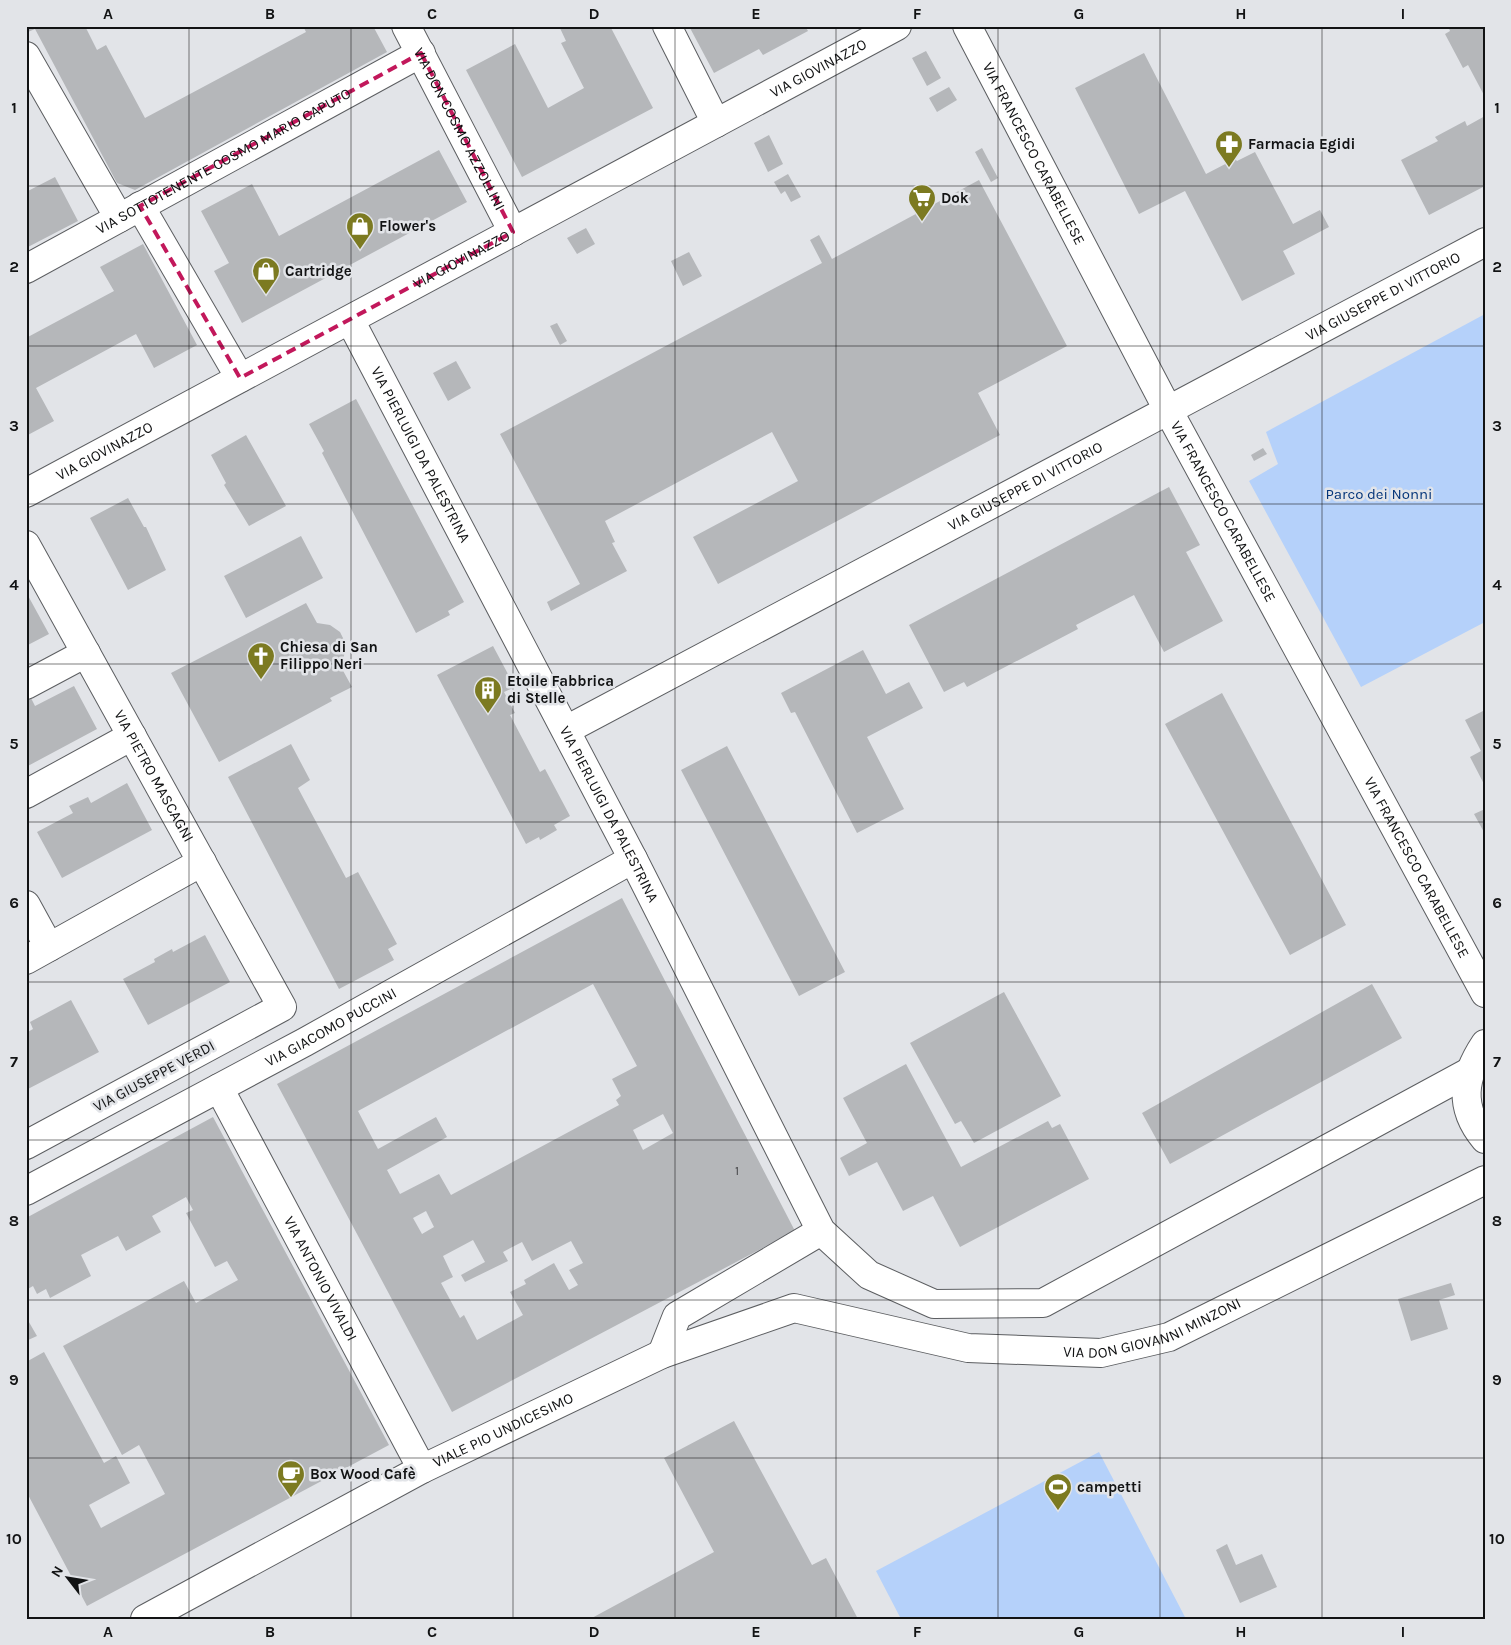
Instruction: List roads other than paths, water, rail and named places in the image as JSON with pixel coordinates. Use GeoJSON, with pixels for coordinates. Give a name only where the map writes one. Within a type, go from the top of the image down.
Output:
{"type":"FeatureCollection","features":[{"type":"Feature","properties":{"kind":"street","name":"VIA DON COSMO AZZOLLINI"},"geometry":{"type":"LineString","coordinates":[[406,26],[513,232]]}},
{"type":"Feature","properties":{"kind":"street"},"geometry":{"type":"LineString","coordinates":[[667,26],[716,123]]}},
{"type":"Feature","properties":{"kind":"street","name":"VIA GIOVINAZZO"},"geometry":{"type":"LineString","coordinates":[[26,493],[897,26]]}},
{"type":"Feature","properties":{"kind":"street","name":"VIA FRANCESCO CARABELLESE"},"geometry":{"type":"LineString","coordinates":[[967,26],[1168,410],[1485,993]]}},
{"type":"Feature","properties":{"kind":"street","name":"VIA SOTTOTENENTE COSMO MARIO CAPUTO"},"geometry":{"type":"LineString","coordinates":[[26,269],[421,53]]}},
{"type":"Feature","properties":{"kind":"street"},"geometry":{"type":"LineString","coordinates":[[26,56],[240,378]]}},
{"type":"Feature","properties":{"kind":"street","name":"VIA GIUSEPPE DI VITTORIO"},"geometry":{"type":"LineString","coordinates":[[566,730],[1485,242]]}},
{"type":"Feature","properties":{"kind":"street","name":"VIA PIERLUIGI DA PALESTRINA"},"geometry":{"type":"LineString","coordinates":[[350,320],[633,859],[821,1231]]}},
{"type":"Feature","properties":{"kind":"street","name":"VIA PIETRO MASCAGNI"},"geometry":{"type":"LineString","coordinates":[[26,545],[282,1007]]}},
{"type":"Feature","properties":{"kind":"street"},"geometry":{"type":"LineString","coordinates":[[26,685],[86,652]]}},
{"type":"Feature","properties":{"kind":"street"},"geometry":{"type":"LineString","coordinates":[[26,794],[132,736]]}},
{"type":"Feature","properties":{"kind":"street","name":"VIA GIACOMO PUCCINI"},"geometry":{"type":"LineString","coordinates":[[26,1191],[219,1088],[633,859]]}},
{"type":"Feature","properties":{"kind":"street"},"geometry":{"type":"LineString","coordinates":[[26,905],[38,953],[202,862]]}},
{"type":"Feature","properties":{"kind":"street","name":"VIA GIUSEPPE VERDI"},"geometry":{"type":"LineString","coordinates":[[26,1145],[282,1007]]}},
{"type":"Feature","properties":{"kind":"street"},"geometry":{"type":"LineString","coordinates":[[1485,1044],[1472,1062],[1466,1084],[1467,1107],[1475,1128],[1485,1139]]}},
{"type":"Feature","properties":{"kind":"street"},"geometry":{"type":"LineString","coordinates":[[662,1354],[677,1316],[821,1231],[870,1275],[934,1304],[1043,1302],[1469,1072]]}},
{"type":"Feature","properties":{"kind":"street","name":"VIA ANTONIO VIVALDI"},"geometry":{"type":"LineString","coordinates":[[219,1088],[422,1469]]}},
{"type":"Feature","properties":{"kind":"street","name":"VIA DON GIOVANNI MINZONI"},"geometry":{"type":"LineString","coordinates":[[794,1308],[968,1348],[1101,1353],[1169,1337],[1485,1180]]}},
{"type":"Feature","properties":{"kind":"street","name":"VIALE PIO UNDICESIMO"},"geometry":{"type":"LineString","coordinates":[[162,1615],[422,1469],[662,1354],[794,1308]]}},
{"type":"Feature","properties":{"kind":"place","name":"Farmacia Egidi"},"geometry":{"type":"Point","coordinates":[1229,168]}},
{"type":"Feature","properties":{"kind":"place","name":"Dok"},"geometry":{"type":"Point","coordinates":[922,222]}},
{"type":"Feature","properties":{"kind":"place","name":"Flower's"},"geometry":{"type":"Point","coordinates":[360,250]}},
{"type":"Feature","properties":{"kind":"place","name":"Cartridge"},"geometry":{"type":"Point","coordinates":[266,295]}},
{"type":"Feature","properties":{"kind":"place","name":"Chiesa di San Filippo Neri"},"geometry":{"type":"Point","coordinates":[261,680]}},
{"type":"Feature","properties":{"kind":"place","name":"Etoile Fabbrica di Stelle"},"geometry":{"type":"Point","coordinates":[488,714]}},
{"type":"Feature","properties":{"kind":"place","name":"Box Wood Cafè"},"geometry":{"type":"Point","coordinates":[291,1498]}},
{"type":"Feature","properties":{"kind":"place","name":"campetti"},"geometry":{"type":"Point","coordinates":[1058,1511]}},
{"type":"Feature","properties":{"kind":"park label","name":"Parco dei Nonni"},"geometry":{"type":"Point","coordinates":[1379,494]}}]}
